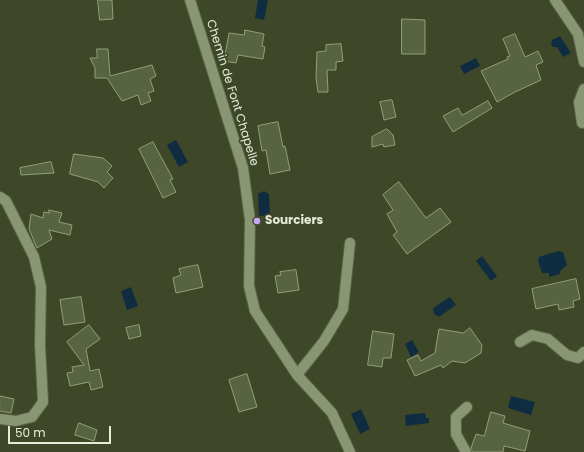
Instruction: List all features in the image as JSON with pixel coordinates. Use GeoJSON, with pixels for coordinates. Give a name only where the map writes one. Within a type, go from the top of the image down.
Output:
{"type":"FeatureCollection","features":[{"type":"Feature","properties":{"kind":"street","name":"Chemin de Font Chapelle"},"geometry":{"type":"LineString","coordinates":[[190,0],[243,168],[250,220],[250,286],[255,311],[297,375],[332,413],[350,452]]}},
{"type":"Feature","properties":{"kind":"street"},"geometry":{"type":"LineString","coordinates":[[555,0],[578,34],[584,62]]}},
{"type":"Feature","properties":{"kind":"street"},"geometry":{"type":"LineString","coordinates":[[582,124],[579,102],[584,89]]}},
{"type":"Feature","properties":{"kind":"street"},"geometry":{"type":"LineString","coordinates":[[0,197],[6,201],[23,233],[36,265],[41,288],[40,345],[43,402],[32,417],[16,421],[0,419]]}},
{"type":"Feature","properties":{"kind":"street"},"geometry":{"type":"LineString","coordinates":[[297,375],[324,341],[343,309],[350,243]]}},
{"type":"Feature","properties":{"kind":"street"},"geometry":{"type":"LineString","coordinates":[[520,342],[532,335],[548,338],[567,355],[578,358],[584,352]]}},
{"type":"Feature","properties":{"kind":"street"},"geometry":{"type":"LineString","coordinates":[[466,452],[456,434],[456,417],[467,408]]}},
{"type":"Feature","properties":{"kind":"water"},"geometry":{"type":"Polygon","coordinates":[[[258,0],[268,0],[264,20],[255,18],[258,0]]]}},
{"type":"Feature","properties":{"kind":"water"},"geometry":{"type":"Polygon","coordinates":[[[560,36],[571,53],[563,57],[557,47],[553,47],[551,44],[552,40],[560,36]]]}},
{"type":"Feature","properties":{"kind":"water"},"geometry":{"type":"Polygon","coordinates":[[[476,58],[480,66],[464,74],[460,66],[476,58]]]}},
{"type":"Feature","properties":{"kind":"water"},"geometry":{"type":"Polygon","coordinates":[[[176,140],[188,162],[179,167],[167,145],[176,140]]]}},
{"type":"Feature","properties":{"kind":"water"},"geometry":{"type":"Polygon","coordinates":[[[264,191],[269,194],[270,215],[259,216],[258,194],[264,191]]]}},
{"type":"Feature","properties":{"kind":"water"},"geometry":{"type":"Polygon","coordinates":[[[558,251],[563,252],[567,265],[560,271],[560,274],[549,277],[549,273],[542,273],[538,261],[539,257],[558,251]]]}},
{"type":"Feature","properties":{"kind":"water"},"geometry":{"type":"Polygon","coordinates":[[[482,256],[497,276],[491,281],[476,261],[482,256]]]}},
{"type":"Feature","properties":{"kind":"water"},"geometry":{"type":"Polygon","coordinates":[[[131,287],[138,306],[127,310],[121,291],[131,287]]]}},
{"type":"Feature","properties":{"kind":"water"},"geometry":{"type":"Polygon","coordinates":[[[450,297],[456,305],[439,317],[434,314],[433,308],[450,297]]]}},
{"type":"Feature","properties":{"kind":"water"},"geometry":{"type":"Polygon","coordinates":[[[412,340],[419,352],[411,357],[405,344],[412,340]]]}},
{"type":"Feature","properties":{"kind":"water"},"geometry":{"type":"Polygon","coordinates":[[[511,396],[535,402],[531,415],[508,408],[511,396]]]}},
{"type":"Feature","properties":{"kind":"water"},"geometry":{"type":"Polygon","coordinates":[[[361,409],[370,429],[360,434],[351,414],[361,409]]]}},
{"type":"Feature","properties":{"kind":"water"},"geometry":{"type":"Polygon","coordinates":[[[425,413],[426,418],[429,418],[429,423],[406,426],[405,415],[425,413]]]}},
{"type":"Feature","properties":{"kind":"building"},"geometry":{"type":"Polygon","coordinates":[[[98,0],[112,0],[113,19],[100,20],[98,0]]]}},
{"type":"Feature","properties":{"kind":"building"},"geometry":{"type":"Polygon","coordinates":[[[402,19],[425,20],[425,54],[402,54],[402,19]]]}},
{"type":"Feature","properties":{"kind":"building"},"geometry":{"type":"Polygon","coordinates":[[[245,30],[264,34],[262,46],[265,47],[263,59],[238,55],[236,63],[224,61],[229,33],[244,35],[245,30]]]}},
{"type":"Feature","properties":{"kind":"building"},"geometry":{"type":"Polygon","coordinates":[[[515,34],[525,57],[538,51],[543,62],[536,65],[541,80],[497,102],[481,71],[508,59],[507,57],[510,56],[503,39],[515,34]]]}},
{"type":"Feature","properties":{"kind":"building"},"geometry":{"type":"Polygon","coordinates":[[[341,44],[343,61],[336,62],[336,70],[327,70],[328,92],[318,92],[316,78],[317,52],[326,51],[326,45],[341,44]]]}},
{"type":"Feature","properties":{"kind":"building"},"geometry":{"type":"Polygon","coordinates":[[[97,49],[108,49],[110,76],[152,65],[156,76],[150,79],[154,91],[148,93],[151,101],[141,105],[138,95],[122,101],[107,78],[95,78],[95,68],[90,58],[97,58],[97,49]]]}},
{"type":"Feature","properties":{"kind":"building"},"geometry":{"type":"Polygon","coordinates":[[[392,100],[396,117],[384,120],[380,102],[392,100]]]}},
{"type":"Feature","properties":{"kind":"building"},"geometry":{"type":"Polygon","coordinates":[[[488,101],[492,108],[453,132],[443,116],[458,108],[462,115],[488,101]]]}},
{"type":"Feature","properties":{"kind":"building"},"geometry":{"type":"Polygon","coordinates":[[[278,122],[283,147],[285,146],[290,170],[270,174],[266,150],[262,151],[258,126],[278,122]]]}},
{"type":"Feature","properties":{"kind":"building"},"geometry":{"type":"Polygon","coordinates":[[[387,129],[393,135],[395,145],[384,147],[383,144],[372,147],[372,137],[387,129]]]}},
{"type":"Feature","properties":{"kind":"building"},"geometry":{"type":"Polygon","coordinates":[[[153,142],[173,179],[170,180],[176,192],[163,198],[139,149],[153,142]]]}},
{"type":"Feature","properties":{"kind":"building"},"geometry":{"type":"Polygon","coordinates":[[[74,154],[103,158],[112,166],[107,172],[113,178],[104,188],[98,182],[70,174],[74,154]]]}},
{"type":"Feature","properties":{"kind":"building"},"geometry":{"type":"Polygon","coordinates":[[[51,162],[54,173],[21,175],[20,168],[51,162]]]}},
{"type":"Feature","properties":{"kind":"building"},"geometry":{"type":"Polygon","coordinates":[[[399,182],[426,218],[440,208],[451,222],[407,254],[393,235],[397,232],[387,214],[393,210],[383,195],[399,182]]]}},
{"type":"Feature","properties":{"kind":"building"},"geometry":{"type":"Polygon","coordinates":[[[49,210],[62,213],[59,222],[72,225],[70,235],[49,230],[52,239],[37,248],[29,229],[31,214],[43,218],[44,212],[49,213],[49,210]]]}},
{"type":"Feature","properties":{"kind":"building"},"geometry":{"type":"Polygon","coordinates":[[[198,265],[203,287],[176,293],[173,278],[181,275],[179,269],[198,265]]]}},
{"type":"Feature","properties":{"kind":"building"},"geometry":{"type":"Polygon","coordinates":[[[296,270],[299,290],[278,293],[275,276],[281,275],[280,272],[296,270]]]}},
{"type":"Feature","properties":{"kind":"building"},"geometry":{"type":"Polygon","coordinates":[[[576,279],[580,299],[573,301],[574,307],[559,310],[558,304],[536,309],[532,289],[576,279]]]}},
{"type":"Feature","properties":{"kind":"building"},"geometry":{"type":"Polygon","coordinates":[[[81,297],[85,322],[64,325],[60,300],[81,297]]]}},
{"type":"Feature","properties":{"kind":"building"},"geometry":{"type":"Polygon","coordinates":[[[89,325],[100,339],[86,349],[90,371],[99,369],[103,387],[91,390],[89,382],[70,386],[67,373],[73,372],[72,367],[84,365],[67,342],[89,325]]]}},
{"type":"Feature","properties":{"kind":"building"},"geometry":{"type":"Polygon","coordinates":[[[139,325],[141,336],[129,339],[126,328],[139,325]]]}},
{"type":"Feature","properties":{"kind":"building"},"geometry":{"type":"Polygon","coordinates":[[[470,328],[482,345],[481,353],[465,363],[452,361],[443,368],[441,365],[415,376],[407,360],[418,355],[421,361],[435,353],[439,329],[463,333],[470,328]]]}},
{"type":"Feature","properties":{"kind":"building"},"geometry":{"type":"Polygon","coordinates":[[[373,331],[394,334],[391,358],[383,358],[382,367],[368,365],[373,331]]]}},
{"type":"Feature","properties":{"kind":"building"},"geometry":{"type":"Polygon","coordinates":[[[247,374],[257,407],[239,412],[229,380],[247,374]]]}},
{"type":"Feature","properties":{"kind":"building"},"geometry":{"type":"Polygon","coordinates":[[[0,396],[14,399],[11,413],[0,411],[0,396]]]}},
{"type":"Feature","properties":{"kind":"building"},"geometry":{"type":"Polygon","coordinates":[[[491,412],[505,416],[503,423],[530,431],[525,451],[504,446],[503,452],[472,452],[471,448],[476,434],[484,436],[491,412]]]}},
{"type":"Feature","properties":{"kind":"building"},"geometry":{"type":"Polygon","coordinates":[[[79,423],[97,430],[94,441],[75,435],[79,423]]]}},
{"type":"Feature","properties":{"kind":"place","name":"Sourciers"},"geometry":{"type":"Point","coordinates":[257,221]}}]}
